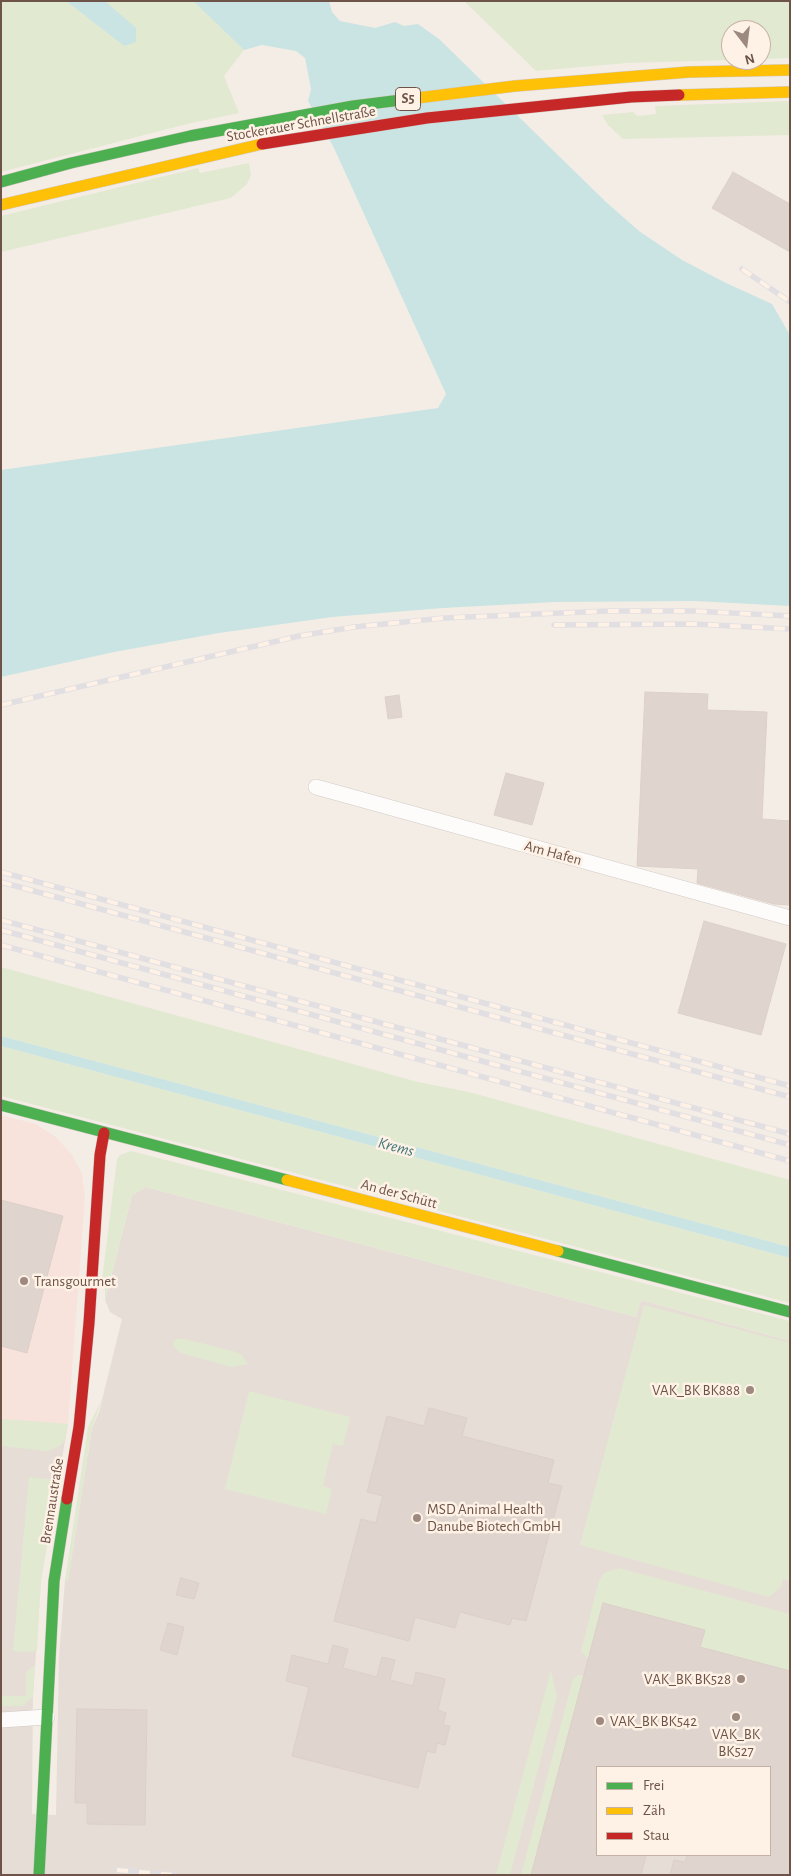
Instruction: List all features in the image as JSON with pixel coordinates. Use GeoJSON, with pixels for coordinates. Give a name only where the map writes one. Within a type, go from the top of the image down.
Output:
{"type":"FeatureCollection","features":[{"type":"Feature","properties":{"kind":"main road","name":"Stockerauer Schnellstraße"},"geometry":{"type":"LineString","coordinates":[[1,182],[71,163],[190,136],[353,106],[515,86],[628,76],[790,70]]}},
{"type":"Feature","properties":{"kind":"main road","name":"Stockerauer Schnellstraße"},"geometry":{"type":"LineString","coordinates":[[1,205],[75,185],[273,142],[427,118],[631,97],[790,92]]}},
{"type":"Feature","properties":{"kind":"main road","name":"An der Schütt"},"geometry":{"type":"LineString","coordinates":[[1,1105],[790,1312]]}},
{"type":"Feature","properties":{"kind":"main road","name":"Brennaustraße"},"geometry":{"type":"LineString","coordinates":[[39,1875],[47,1718],[48,1652],[54,1581],[79,1427],[89,1323],[100,1155],[104,1132]]}},
{"type":"Feature","properties":{"kind":"street","name":"Am Hafen"},"geometry":{"type":"LineString","coordinates":[[316,787],[790,918]]}},
{"type":"Feature","properties":{"kind":"street"},"geometry":{"type":"LineString","coordinates":[[1,1720],[47,1718]]}},
{"type":"Feature","properties":{"kind":"shaded area"},"geometry":{"type":"Polygon","coordinates":[[[1,1115],[36,1124],[57,1138],[72,1155],[82,1174],[85,1197],[68,1424],[1,1419],[1,1115]]]}},
{"type":"Feature","properties":{"kind":"shaded area"},"geometry":{"type":"Polygon","coordinates":[[[146,1187],[636,1317],[641,1300],[790,1341],[790,1875],[1,1875],[1,1419],[68,1424],[41,1580],[33,1697],[32,1814],[56,1815],[59,1656],[65,1580],[68,1580],[92,1428],[99,1412],[122,1319],[110,1312],[105,1300],[132,1195],[146,1187]]]}},
{"type":"Feature","properties":{"kind":"green space"},"geometry":{"type":"Polygon","coordinates":[[[1,1],[66,1],[124,46],[136,29],[105,1],[193,1],[244,50],[224,76],[239,113],[187,124],[1,172],[1,1]]]}},
{"type":"Feature","properties":{"kind":"green space"},"geometry":{"type":"Polygon","coordinates":[[[464,1],[790,1],[790,58],[771,59],[771,20],[721,20],[721,60],[627,63],[536,71],[464,1]]]}},
{"type":"Feature","properties":{"kind":"green space"},"geometry":{"type":"Polygon","coordinates":[[[790,101],[790,135],[623,139],[608,125],[602,115],[633,112],[637,116],[656,114],[655,106],[790,101]]]}},
{"type":"Feature","properties":{"kind":"green space"},"geometry":{"type":"Polygon","coordinates":[[[249,163],[251,175],[247,184],[231,198],[1,252],[1,216],[198,168],[200,173],[249,163]]]}},
{"type":"Feature","properties":{"kind":"green space"},"geometry":{"type":"Polygon","coordinates":[[[1,967],[418,1082],[469,1092],[790,1180],[790,1247],[1,1036],[1,967]]]}},
{"type":"Feature","properties":{"kind":"green space"},"geometry":{"type":"Polygon","coordinates":[[[1,1046],[790,1258],[790,1303],[1,1096],[1,1046]]]}},
{"type":"Feature","properties":{"kind":"green space"},"geometry":{"type":"Polygon","coordinates":[[[131,1151],[790,1321],[790,1341],[641,1300],[636,1317],[146,1187],[132,1195],[105,1300],[105,1281],[102,1280],[117,1159],[120,1155],[131,1151]]]}},
{"type":"Feature","properties":{"kind":"green space"},"geometry":{"type":"Polygon","coordinates":[[[644,1305],[790,1343],[790,1581],[783,1579],[781,1587],[769,1597],[580,1545],[644,1305]]]}},
{"type":"Feature","properties":{"kind":"green space"},"geometry":{"type":"Polygon","coordinates":[[[185,1339],[236,1352],[242,1355],[248,1364],[232,1367],[181,1353],[173,1346],[174,1341],[185,1339]]]}},
{"type":"Feature","properties":{"kind":"green space"},"geometry":{"type":"Polygon","coordinates":[[[249,1391],[350,1417],[343,1446],[333,1444],[326,1472],[323,1486],[332,1489],[326,1514],[225,1489],[249,1391]]]}},
{"type":"Feature","properties":{"kind":"green space"},"geometry":{"type":"Polygon","coordinates":[[[102,1399],[92,1428],[68,1581],[65,1580],[88,1427],[102,1399]]]}},
{"type":"Feature","properties":{"kind":"green space"},"geometry":{"type":"Polygon","coordinates":[[[1,1419],[68,1424],[65,1440],[61,1445],[48,1451],[1,1446],[1,1419]]]}},
{"type":"Feature","properties":{"kind":"green space"},"geometry":{"type":"Polygon","coordinates":[[[29,1477],[58,1480],[41,1580],[37,1651],[23,1652],[13,1651],[29,1477]]]}},
{"type":"Feature","properties":{"kind":"green space"},"geometry":{"type":"Polygon","coordinates":[[[619,1568],[790,1614],[790,1671],[700,1647],[705,1630],[603,1603],[588,1659],[581,1651],[599,1581],[604,1573],[619,1568]]]}},
{"type":"Feature","properties":{"kind":"green space"},"geometry":{"type":"Polygon","coordinates":[[[35,1666],[33,1697],[23,1706],[1,1706],[1,1686],[2,1696],[26,1696],[26,1674],[28,1670],[35,1666]]]}},
{"type":"Feature","properties":{"kind":"green space"},"geometry":{"type":"Polygon","coordinates":[[[551,1670],[557,1697],[510,1875],[496,1875],[551,1670]]]}},
{"type":"Feature","properties":{"kind":"green space"},"geometry":{"type":"Polygon","coordinates":[[[578,1675],[584,1675],[531,1875],[521,1875],[573,1679],[578,1675]]]}},
{"type":"Feature","properties":{"kind":"water"},"geometry":{"type":"Polygon","coordinates":[[[66,1],[105,1],[136,28],[136,42],[124,46],[66,1]]]}},
{"type":"Feature","properties":{"kind":"water"},"geometry":{"type":"Polygon","coordinates":[[[193,1],[329,1],[332,12],[340,21],[375,28],[395,22],[404,26],[418,24],[439,39],[606,202],[639,231],[682,260],[772,304],[790,335],[790,606],[695,601],[555,602],[443,608],[332,617],[219,633],[114,652],[1,677],[1,470],[438,408],[446,394],[334,148],[308,101],[311,89],[305,58],[296,51],[262,45],[244,50],[193,1]]]}},
{"type":"Feature","properties":{"kind":"water","name":"Krems"},"geometry":{"type":"Polygon","coordinates":[[[1,1036],[790,1247],[790,1258],[1,1046],[1,1036]]]}},
{"type":"Feature","properties":{"kind":"building"},"geometry":{"type":"Polygon","coordinates":[[[733,172],[790,204],[790,252],[712,208],[733,172]]]}},
{"type":"Feature","properties":{"kind":"building"},"geometry":{"type":"Polygon","coordinates":[[[645,692],[708,694],[707,710],[767,712],[762,819],[790,821],[790,905],[774,904],[697,883],[698,869],[637,866],[645,692]]]}},
{"type":"Feature","properties":{"kind":"building"},"geometry":{"type":"Polygon","coordinates":[[[399,695],[402,717],[388,719],[385,697],[399,695]]]}},
{"type":"Feature","properties":{"kind":"building"},"geometry":{"type":"Polygon","coordinates":[[[506,773],[544,783],[532,825],[494,815],[506,773]]]}},
{"type":"Feature","properties":{"kind":"building"},"geometry":{"type":"Polygon","coordinates":[[[704,921],[786,944],[761,1035],[678,1013],[704,921]]]}},
{"type":"Feature","properties":{"kind":"building","name":"Transgourmet"},"geometry":{"type":"Polygon","coordinates":[[[1,1200],[63,1216],[27,1353],[1,1346],[1,1200]]]}},
{"type":"Feature","properties":{"kind":"building"},"geometry":{"type":"Polygon","coordinates":[[[429,1408],[467,1418],[462,1436],[554,1460],[548,1483],[562,1486],[526,1621],[512,1618],[510,1625],[460,1612],[455,1628],[415,1617],[409,1641],[334,1621],[361,1519],[376,1523],[383,1496],[367,1492],[387,1416],[424,1426],[429,1408]]]}},
{"type":"Feature","properties":{"kind":"building"},"geometry":{"type":"Polygon","coordinates":[[[181,1578],[199,1583],[194,1599],[176,1595],[181,1578]]]}},
{"type":"Feature","properties":{"kind":"building"},"geometry":{"type":"Polygon","coordinates":[[[603,1603],[705,1630],[700,1647],[790,1671],[790,1875],[670,1875],[674,1860],[685,1862],[687,1856],[771,1856],[771,1766],[596,1766],[596,1856],[646,1856],[641,1875],[531,1875],[603,1603]]]}},
{"type":"Feature","properties":{"kind":"building"},"geometry":{"type":"Polygon","coordinates":[[[168,1623],[184,1627],[177,1655],[160,1650],[168,1623]]]}},
{"type":"Feature","properties":{"kind":"building"},"geometry":{"type":"Polygon","coordinates":[[[333,1645],[348,1649],[343,1668],[377,1677],[382,1657],[395,1660],[390,1680],[413,1686],[416,1672],[445,1679],[438,1710],[446,1713],[443,1725],[450,1726],[445,1745],[437,1743],[435,1753],[427,1751],[418,1788],[292,1756],[309,1687],[286,1681],[292,1655],[328,1664],[333,1645]]]}},
{"type":"Feature","properties":{"kind":"building"},"geometry":{"type":"Polygon","coordinates":[[[77,1709],[147,1710],[145,1825],[87,1824],[87,1803],[75,1803],[77,1709]]]}},
{"type":"Feature","properties":{"kind":"railway"},"geometry":{"type":"LineString","coordinates":[[742,269],[790,302]]}},
{"type":"Feature","properties":{"kind":"railway"},"geometry":{"type":"LineString","coordinates":[[1,705],[299,636],[354,627],[444,618],[608,611],[693,611],[790,616]]}},
{"type":"Feature","properties":{"kind":"railway"},"geometry":{"type":"LineString","coordinates":[[554,625],[693,624],[790,629]]}},
{"type":"Feature","properties":{"kind":"railway"},"geometry":{"type":"LineString","coordinates":[[1,872],[790,1086]]}},
{"type":"Feature","properties":{"kind":"railway"},"geometry":{"type":"LineString","coordinates":[[1,882],[790,1097]]}},
{"type":"Feature","properties":{"kind":"railway"},"geometry":{"type":"LineString","coordinates":[[1,920],[790,1134]]}},
{"type":"Feature","properties":{"kind":"railway"},"geometry":{"type":"LineString","coordinates":[[1,930],[790,1145]]}},
{"type":"Feature","properties":{"kind":"railway"},"geometry":{"type":"LineString","coordinates":[[1,945],[790,1161]]}},
{"type":"Feature","properties":{"kind":"railway"},"geometry":{"type":"LineString","coordinates":[[117,1870],[175,1875]]}},
{"type":"Feature","properties":{"kind":"traffic: fast"},"geometry":{"type":"LineString","coordinates":[[1,182],[71,163],[190,136],[353,106],[409,99]]}},
{"type":"Feature","properties":{"kind":"traffic: fast"},"geometry":{"type":"LineString","coordinates":[[1,1105],[287,1180]]}},
{"type":"Feature","properties":{"kind":"traffic: fast"},"geometry":{"type":"LineString","coordinates":[[558,1251],[790,1312]]}},
{"type":"Feature","properties":{"kind":"traffic: fast"},"geometry":{"type":"LineString","coordinates":[[39,1875],[54,1581],[67,1499]]}},
{"type":"Feature","properties":{"kind":"traffic: slow"},"geometry":{"type":"LineString","coordinates":[[409,99],[515,86],[689,72],[790,70]]}},
{"type":"Feature","properties":{"kind":"traffic: slow"},"geometry":{"type":"LineString","coordinates":[[679,95],[790,92]]}},
{"type":"Feature","properties":{"kind":"traffic: slow"},"geometry":{"type":"LineString","coordinates":[[1,205],[262,144]]}},
{"type":"Feature","properties":{"kind":"traffic: slow"},"geometry":{"type":"LineString","coordinates":[[287,1180],[558,1251]]}},
{"type":"Feature","properties":{"kind":"traffic: jam"},"geometry":{"type":"LineString","coordinates":[[262,144],[427,118],[631,97],[679,95]]}},
{"type":"Feature","properties":{"kind":"traffic: jam"},"geometry":{"type":"LineString","coordinates":[[67,1499],[79,1427],[89,1323],[100,1155],[104,1133]]}},
{"type":"Feature","properties":{"kind":"place","name":"Transgourmet"},"geometry":{"type":"Point","coordinates":[24,1281]}},
{"type":"Feature","properties":{"kind":"place","name":"VAK_BK BK888"},"geometry":{"type":"Point","coordinates":[750,1390]}},
{"type":"Feature","properties":{"kind":"place","name":"MSD Animal Health Danube Biotech GmbH"},"geometry":{"type":"Point","coordinates":[417,1518]}},
{"type":"Feature","properties":{"kind":"place","name":"VAK_BK BK528"},"geometry":{"type":"Point","coordinates":[741,1679]}},
{"type":"Feature","properties":{"kind":"place","name":"VAK_BK BK527"},"geometry":{"type":"Point","coordinates":[736,1717]}},
{"type":"Feature","properties":{"kind":"place","name":"VAK_BK BK542"},"geometry":{"type":"Point","coordinates":[600,1721]}}]}
